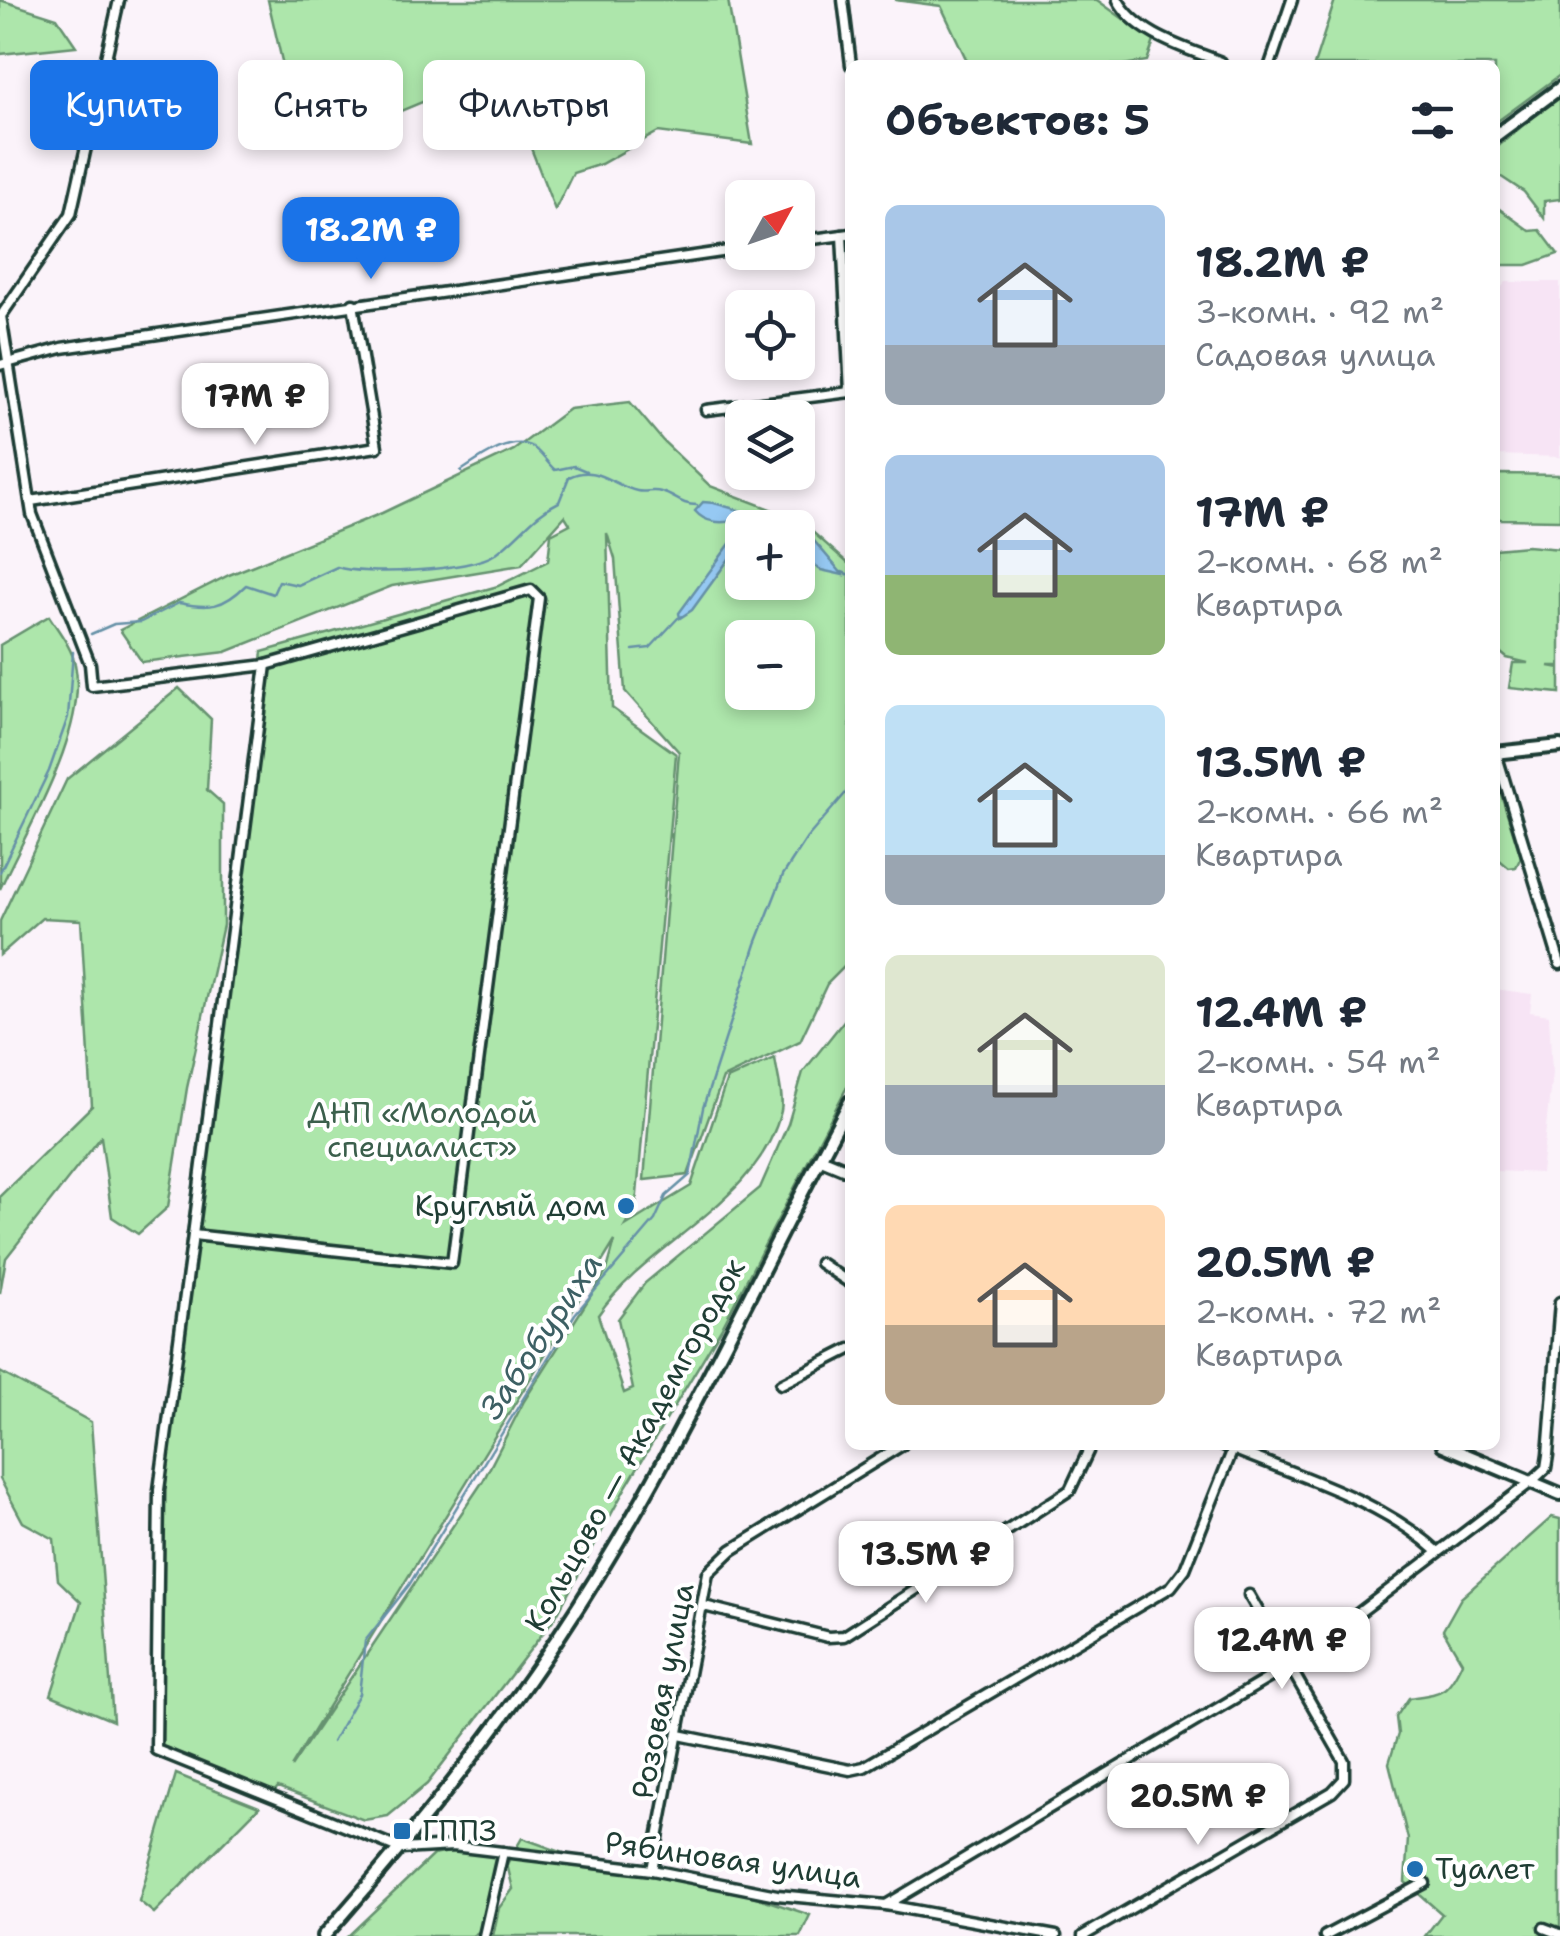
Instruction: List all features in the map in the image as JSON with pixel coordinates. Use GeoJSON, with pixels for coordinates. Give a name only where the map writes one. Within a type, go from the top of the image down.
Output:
{"type":"FeatureCollection","features":[{"type":"Feature","properties":{"kind":"main road"},"geometry":{"type":"LineString","coordinates":[[1500,132],[1560,88]]}},
{"type":"Feature","properties":{"kind":"main road"},"geometry":{"type":"LineString","coordinates":[[1500,752],[1560,746]]}},
{"type":"Feature","properties":{"kind":"main road","name":"Кольцово — Академгородок"},"geometry":{"type":"LineString","coordinates":[[324,1936],[401,1849],[561,1634],[679,1432],[845,1112]]}},
{"type":"Feature","properties":{"kind":"main road"},"geometry":{"type":"LineString","coordinates":[[821,1160],[845,1169]]}},
{"type":"Feature","properties":{"kind":"main road"},"geometry":{"type":"LineString","coordinates":[[1455,1450],[1560,1494]]}},
{"type":"Feature","properties":{"kind":"street"},"geometry":{"type":"LineString","coordinates":[[119,0],[71,214],[1,316],[4,363],[31,501],[90,664],[92,686],[266,665],[531,590],[538,598],[452,1263],[193,1235]]}},
{"type":"Feature","properties":{"kind":"street"},"geometry":{"type":"LineString","coordinates":[[842,0],[850,60]]}},
{"type":"Feature","properties":{"kind":"street"},"geometry":{"type":"LineString","coordinates":[[1118,0],[1132,19],[1152,33],[1216,60]]}},
{"type":"Feature","properties":{"kind":"street"},"geometry":{"type":"LineString","coordinates":[[1272,60],[1292,0]]}},
{"type":"Feature","properties":{"kind":"street"},"geometry":{"type":"LineString","coordinates":[[815,239],[845,234]]}},
{"type":"Feature","properties":{"kind":"street"},"geometry":{"type":"LineString","coordinates":[[4,363],[62,348],[725,251]]}},
{"type":"Feature","properties":{"kind":"street"},"geometry":{"type":"LineString","coordinates":[[31,501],[377,448],[353,304]]}},
{"type":"Feature","properties":{"kind":"street"},"geometry":{"type":"LineString","coordinates":[[706,410],[845,393]]}},
{"type":"Feature","properties":{"kind":"street"},"geometry":{"type":"LineString","coordinates":[[266,665],[159,1490],[156,1750],[401,1849]]}},
{"type":"Feature","properties":{"kind":"street"},"geometry":{"type":"LineString","coordinates":[[1500,768],[1560,964]]}},
{"type":"Feature","properties":{"kind":"street"},"geometry":{"type":"LineString","coordinates":[[820,1263],[845,1280]]}},
{"type":"Feature","properties":{"kind":"street"},"geometry":{"type":"LineString","coordinates":[[886,1905],[1288,1666],[1531,1482],[1546,1468],[1560,1302]]}},
{"type":"Feature","properties":{"kind":"street"},"geometry":{"type":"LineString","coordinates":[[781,1384],[845,1352]]}},
{"type":"Feature","properties":{"kind":"street","name":"Розовая улица"},"geometry":{"type":"LineString","coordinates":[[652,1870],[708,1573],[719,1560],[894,1450]]}},
{"type":"Feature","properties":{"kind":"street"},"geometry":{"type":"LineString","coordinates":[[704,1606],[828,1637],[844,1636],[1070,1490],[1090,1450]]}},
{"type":"Feature","properties":{"kind":"street"},"geometry":{"type":"LineString","coordinates":[[678,1735],[850,1770],[864,1767],[1171,1587],[1184,1569],[1232,1450]]}},
{"type":"Feature","properties":{"kind":"street"},"geometry":{"type":"LineString","coordinates":[[1234,1450],[1331,1489],[1422,1537],[1437,1550]]}},
{"type":"Feature","properties":{"kind":"street"},"geometry":{"type":"LineString","coordinates":[[1082,1936],[1332,1792],[1344,1780],[1344,1761],[1249,1595]]}},
{"type":"Feature","properties":{"kind":"street","name":"Рябиновая улица"},"geometry":{"type":"LineString","coordinates":[[401,1849],[454,1846],[652,1870],[777,1895],[886,1905],[1056,1936]]}},
{"type":"Feature","properties":{"kind":"street"},"geometry":{"type":"LineString","coordinates":[[484,1936],[503,1852]]}},
{"type":"Feature","properties":{"kind":"street"},"geometry":{"type":"LineString","coordinates":[[1326,1936],[1425,1882]]}},
{"type":"Feature","properties":{"kind":"street"},"geometry":{"type":"LineString","coordinates":[[1544,1928],[1560,1934]]}},
{"type":"Feature","properties":{"kind":"shaded area"},"geometry":{"type":"Polygon","coordinates":[[[1506,282],[1560,282],[1560,457],[1500,455],[1500,289],[1506,282]]]}},
{"type":"Feature","properties":{"kind":"shaded area"},"geometry":{"type":"Polygon","coordinates":[[[1500,990],[1532,994],[1530,1012],[1549,1015],[1552,1073],[1541,1173],[1500,1171],[1500,990]]]}},
{"type":"Feature","properties":{"kind":"green space"},"geometry":{"type":"Polygon","coordinates":[[[0,0],[57,18],[76,46],[0,54],[0,0]]]}},
{"type":"Feature","properties":{"kind":"green space"},"geometry":{"type":"Polygon","coordinates":[[[268,0],[728,0],[752,144],[658,132],[645,139],[645,60],[423,60],[423,102],[403,110],[403,60],[282,60],[268,0]]]}},
{"type":"Feature","properties":{"kind":"green space"},"geometry":{"type":"Polygon","coordinates":[[[895,0],[1097,0],[1154,41],[1147,60],[967,60],[941,6],[895,0]]]}},
{"type":"Feature","properties":{"kind":"green space"},"geometry":{"type":"Polygon","coordinates":[[[1335,0],[1560,0],[1560,75],[1500,119],[1500,60],[1316,60],[1335,0]]]}},
{"type":"Feature","properties":{"kind":"green space"},"geometry":{"type":"Polygon","coordinates":[[[1560,94],[1560,199],[1544,201],[1544,218],[1524,192],[1500,176],[1500,145],[1560,94]]]}},
{"type":"Feature","properties":{"kind":"green space"},"geometry":{"type":"Polygon","coordinates":[[[532,150],[626,150],[573,173],[555,210],[532,150]]]}},
{"type":"Feature","properties":{"kind":"green space"},"geometry":{"type":"Polygon","coordinates":[[[1500,209],[1530,231],[1540,230],[1558,254],[1527,265],[1500,265],[1500,209]]]}},
{"type":"Feature","properties":{"kind":"green space","name":"ДНП «Молодой специалист»"},"geometry":{"type":"Polygon","coordinates":[[[630,402],[710,486],[773,510],[725,510],[725,600],[815,600],[815,534],[845,561],[845,966],[827,984],[800,1041],[723,1078],[688,1175],[644,1180],[679,752],[625,691],[615,559],[607,533],[612,708],[676,754],[636,1206],[625,1226],[691,1186],[727,1079],[775,1058],[782,1099],[769,1143],[750,1171],[727,1196],[619,1289],[598,1315],[624,1393],[633,1389],[618,1319],[645,1283],[760,1188],[788,1124],[803,1072],[845,1019],[845,1091],[721,1329],[627,1485],[556,1616],[427,1784],[388,1816],[364,1820],[278,1787],[273,1793],[154,1746],[151,1727],[155,1482],[262,652],[498,586],[548,561],[551,534],[570,524],[565,516],[521,565],[392,586],[226,652],[142,662],[120,630],[229,575],[382,513],[514,450],[569,409],[630,402]],[[615,1241],[291,1767],[483,1481],[524,1401],[607,1270],[615,1241]]]}},
{"type":"Feature","properties":{"kind":"green space"},"geometry":{"type":"Polygon","coordinates":[[[1500,474],[1560,475],[1560,520],[1500,519],[1500,474]]]}},
{"type":"Feature","properties":{"kind":"green space"},"geometry":{"type":"Polygon","coordinates":[[[1500,549],[1560,549],[1560,666],[1549,666],[1560,668],[1560,693],[1509,688],[1513,663],[1528,663],[1500,652],[1500,549]]]}},
{"type":"Feature","properties":{"kind":"green space"},"geometry":{"type":"Polygon","coordinates":[[[49,616],[75,664],[73,718],[53,778],[0,889],[0,645],[49,616]]]}},
{"type":"Feature","properties":{"kind":"green space"},"geometry":{"type":"Polygon","coordinates":[[[179,688],[211,719],[207,790],[223,804],[223,925],[187,1088],[168,1207],[138,1234],[112,1217],[101,1137],[6,1258],[0,1293],[0,1196],[92,1106],[81,920],[42,918],[0,955],[0,921],[67,779],[179,688]]]}},
{"type":"Feature","properties":{"kind":"green space"},"geometry":{"type":"Polygon","coordinates":[[[1500,791],[1521,857],[1516,867],[1509,868],[1500,860],[1500,791]]]}},
{"type":"Feature","properties":{"kind":"green space"},"geometry":{"type":"Polygon","coordinates":[[[0,1372],[91,1422],[113,1721],[51,1695],[81,1602],[58,1580],[54,1539],[23,1522],[0,1479],[0,1372]]]}},
{"type":"Feature","properties":{"kind":"green space"},"geometry":{"type":"Polygon","coordinates":[[[1552,1517],[1560,1519],[1560,1936],[1425,1936],[1442,1914],[1405,1882],[1408,1839],[1389,1763],[1398,1734],[1396,1717],[1409,1698],[1442,1690],[1452,1681],[1462,1662],[1443,1630],[1461,1598],[1552,1517]]]}},
{"type":"Feature","properties":{"kind":"green space"},"geometry":{"type":"Polygon","coordinates":[[[176,1774],[259,1807],[154,1913],[139,1901],[176,1774]]]}},
{"type":"Feature","properties":{"kind":"green space"},"geometry":{"type":"Polygon","coordinates":[[[522,1838],[608,1869],[717,1884],[810,1915],[800,1936],[493,1936],[499,1908],[513,1889],[507,1864],[522,1838]]]}},
{"type":"Feature","properties":{"kind":"green space"},"geometry":{"type":"Polygon","coordinates":[[[487,1845],[498,1855],[480,1931],[472,1936],[348,1936],[433,1855],[487,1845]]]}},
{"type":"Feature","properties":{"kind":"water"},"geometry":{"type":"Polygon","coordinates":[[[703,502],[738,510],[725,510],[725,522],[719,522],[695,511],[703,502]]]}},
{"type":"Feature","properties":{"kind":"water"},"geometry":{"type":"Polygon","coordinates":[[[815,542],[843,575],[815,566],[815,542]]]}},
{"type":"Feature","properties":{"kind":"water"},"geometry":{"type":"Polygon","coordinates":[[[725,550],[725,564],[692,610],[680,618],[679,613],[725,550]]]}},
{"type":"Feature","properties":{"kind":"waterway"},"geometry":{"type":"LineString","coordinates":[[461,471],[513,444],[531,446],[555,470],[574,466],[586,471]]}},
{"type":"Feature","properties":{"kind":"waterway"},"geometry":{"type":"LineString","coordinates":[[91,634],[114,624],[141,622],[179,603],[215,605],[246,585],[273,594],[279,581],[298,585],[337,567],[417,570],[483,560],[559,502],[569,477],[579,474],[596,474],[637,491],[658,491],[697,505]]}},
{"type":"Feature","properties":{"kind":"waterway"},"geometry":{"type":"LineString","coordinates":[[633,650],[650,648],[678,618]]}},
{"type":"Feature","properties":{"kind":"waterway"},"geometry":{"type":"LineString","coordinates":[[0,872],[49,771],[68,717],[73,652]]}},
{"type":"Feature","properties":{"kind":"waterway","name":"Забобуриха"},"geometry":{"type":"LineString","coordinates":[[332,1742],[359,1694],[365,1641],[409,1585],[575,1314],[655,1220],[666,1196],[690,1175],[703,1108],[756,944],[783,875],[807,838],[845,794]]}},
{"type":"Feature","properties":{"kind":"place","name":"Круглый дом"},"geometry":{"type":"Point","coordinates":[626,1206]}},
{"type":"Feature","properties":{"kind":"place","name":"ГППЗ"},"geometry":{"type":"Point","coordinates":[402,1831]}},
{"type":"Feature","properties":{"kind":"place","name":"Туалет"},"geometry":{"type":"Point","coordinates":[1415,1869]}}]}
